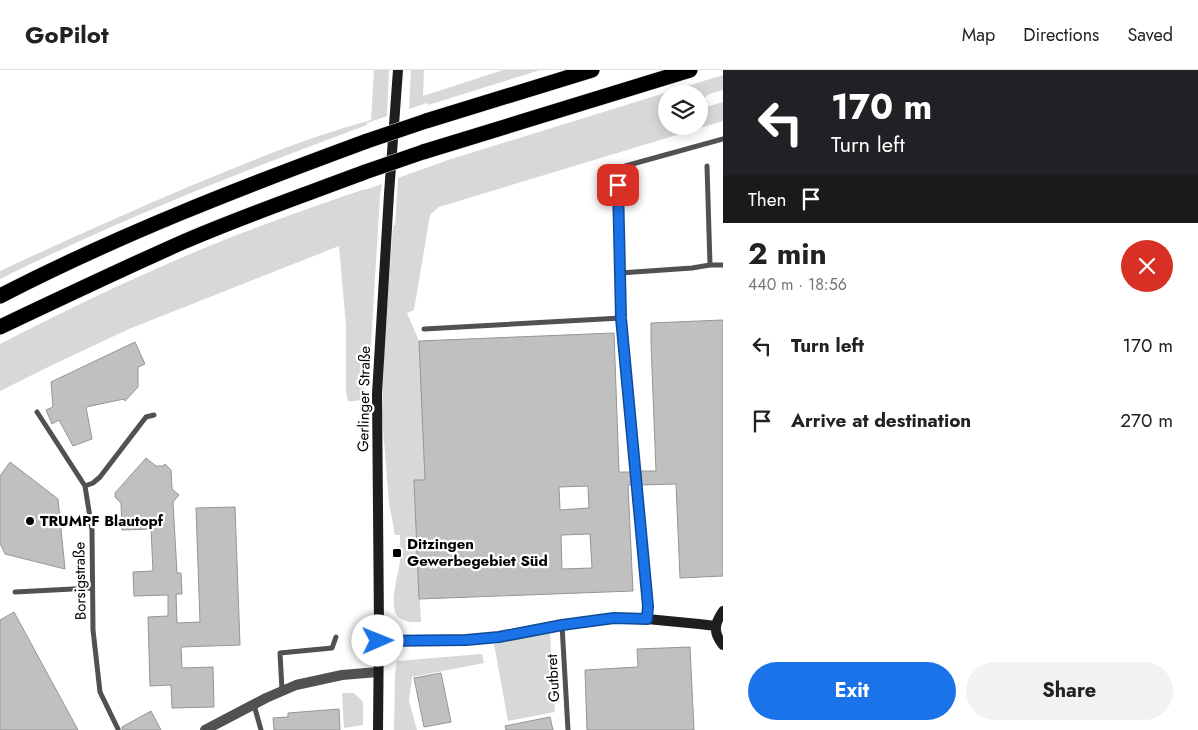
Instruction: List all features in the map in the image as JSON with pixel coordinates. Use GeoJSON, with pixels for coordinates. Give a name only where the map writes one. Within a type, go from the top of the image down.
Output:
{"type":"FeatureCollection","features":[{"type":"Feature","properties":{"kind":"highway"},"geometry":{"type":"LineString","coordinates":[[0,296],[176,214],[271,176],[426,121],[592,70]]}},
{"type":"Feature","properties":{"kind":"highway"},"geometry":{"type":"LineString","coordinates":[[0,327],[106,276],[185,241],[278,204],[423,152],[690,70]]}},
{"type":"Feature","properties":{"kind":"main road","name":"Gerlinger Straße"},"geometry":{"type":"LineString","coordinates":[[378,730],[377,394],[398,70]]}},
{"type":"Feature","properties":{"kind":"main road"},"geometry":{"type":"LineString","coordinates":[[723,611],[718,618],[716,626],[716,633],[723,645]]}},
{"type":"Feature","properties":{"kind":"main road"},"geometry":{"type":"LineString","coordinates":[[378,641],[466,640],[499,637],[562,625],[614,618],[647,619],[716,626]]}},
{"type":"Feature","properties":{"kind":"street"},"geometry":{"type":"LineString","coordinates":[[205,730],[254,704],[296,685],[351,674],[378,672]]}},
{"type":"Feature","properties":{"kind":"lane"},"geometry":{"type":"LineString","coordinates":[[647,619],[648,606],[621,318],[618,168],[723,139]]}},
{"type":"Feature","properties":{"kind":"lane"},"geometry":{"type":"LineString","coordinates":[[707,166],[710,265]]}},
{"type":"Feature","properties":{"kind":"lane"},"geometry":{"type":"LineString","coordinates":[[620,273],[723,265]]}},
{"type":"Feature","properties":{"kind":"lane"},"geometry":{"type":"LineString","coordinates":[[424,329],[621,318]]}},
{"type":"Feature","properties":{"kind":"lane","name":"Borsigstraße"},"geometry":{"type":"LineString","coordinates":[[37,412],[85,486],[92,530],[93,630],[100,692],[118,730]]}},
{"type":"Feature","properties":{"kind":"lane"},"geometry":{"type":"LineString","coordinates":[[85,486],[93,483],[100,477],[146,417],[154,415]]}},
{"type":"Feature","properties":{"kind":"lane"},"geometry":{"type":"LineString","coordinates":[[15,592],[92,588]]}},
{"type":"Feature","properties":{"kind":"lane","name":"Gutbret"},"geometry":{"type":"LineString","coordinates":[[562,625],[568,730]]}},
{"type":"Feature","properties":{"kind":"lane"},"geometry":{"type":"LineString","coordinates":[[282,691],[280,653],[332,648],[336,637]]}},
{"type":"Feature","properties":{"kind":"lane"},"geometry":{"type":"LineString","coordinates":[[254,704],[261,730]]}},
{"type":"Feature","properties":{"kind":"shaded area"},"geometry":{"type":"Polygon","coordinates":[[[374,70],[389,70],[387,116],[135,216],[0,279],[0,271],[188,187],[301,142],[371,120],[374,70]]]}},
{"type":"Feature","properties":{"kind":"shaded area"},"geometry":{"type":"Polygon","coordinates":[[[411,70],[424,70],[423,96],[503,70],[540,70],[428,105],[427,103],[409,109],[411,70]]]}},
{"type":"Feature","properties":{"kind":"shaded area"},"geometry":{"type":"Polygon","coordinates":[[[723,75],[723,90],[708,95],[708,85],[691,85],[723,75]]]}},
{"type":"Feature","properties":{"kind":"shaded area"},"geometry":{"type":"Polygon","coordinates":[[[658,95],[658,135],[677,135],[439,207],[430,215],[414,310],[407,313],[419,341],[425,480],[414,481],[421,622],[408,622],[397,615],[394,602],[400,559],[400,535],[395,535],[389,503],[382,416],[384,354],[393,225],[395,225],[398,178],[451,159],[658,95]]]}},
{"type":"Feature","properties":{"kind":"shaded area"},"geometry":{"type":"Polygon","coordinates":[[[723,102],[723,121],[708,126],[708,106],[723,102]]]}},
{"type":"Feature","properties":{"kind":"shaded area"},"geometry":{"type":"Polygon","coordinates":[[[382,184],[370,361],[364,377],[363,395],[359,400],[348,401],[346,392],[346,326],[339,246],[129,329],[0,391],[0,344],[106,292],[214,244],[382,184]]]}},
{"type":"Feature","properties":{"kind":"shaded area"},"geometry":{"type":"Polygon","coordinates":[[[550,632],[555,712],[508,721],[494,644],[550,632]]]}},
{"type":"Feature","properties":{"kind":"shaded area"},"geometry":{"type":"Polygon","coordinates":[[[482,654],[484,663],[412,677],[409,701],[417,730],[394,730],[397,661],[482,654]]]}},
{"type":"Feature","properties":{"kind":"shaded area"},"geometry":{"type":"Polygon","coordinates":[[[342,693],[354,693],[363,702],[363,725],[344,728],[342,693]]]}},
{"type":"Feature","properties":{"kind":"building"},"geometry":{"type":"Polygon","coordinates":[[[723,320],[723,576],[680,578],[676,484],[641,485],[640,471],[656,471],[651,323],[723,320]]]}},
{"type":"Feature","properties":{"kind":"building"},"geometry":{"type":"Polygon","coordinates":[[[614,333],[619,472],[631,472],[632,485],[628,485],[633,591],[419,599],[414,480],[425,480],[419,341],[614,333]],[[588,486],[559,487],[560,510],[589,508],[588,486]],[[590,534],[561,535],[562,569],[592,568],[590,534]]]}},
{"type":"Feature","properties":{"kind":"building"},"geometry":{"type":"Polygon","coordinates":[[[135,342],[145,364],[138,367],[138,387],[125,401],[124,399],[86,407],[92,439],[73,446],[59,420],[52,424],[46,410],[53,407],[51,382],[135,342]]]}},
{"type":"Feature","properties":{"kind":"building"},"geometry":{"type":"Polygon","coordinates":[[[146,458],[156,466],[163,466],[165,464],[171,470],[172,489],[179,495],[173,502],[177,573],[181,573],[182,594],[176,594],[177,623],[200,622],[196,508],[235,507],[240,645],[181,647],[182,668],[213,667],[214,707],[172,708],[171,685],[150,686],[148,617],[168,616],[168,595],[134,596],[133,572],[153,571],[151,529],[122,530],[121,503],[115,497],[115,493],[146,458]]]}},
{"type":"Feature","properties":{"kind":"building","name":"TRUMPF Blautopf"},"geometry":{"type":"Polygon","coordinates":[[[10,462],[58,499],[65,569],[5,554],[0,543],[0,476],[10,462]]]}},
{"type":"Feature","properties":{"kind":"building"},"geometry":{"type":"Polygon","coordinates":[[[14,612],[78,730],[0,730],[0,620],[14,612]]]}},
{"type":"Feature","properties":{"kind":"building"},"geometry":{"type":"Polygon","coordinates":[[[690,647],[694,730],[587,730],[585,670],[638,667],[637,649],[690,647]]]}},
{"type":"Feature","properties":{"kind":"building"},"geometry":{"type":"Polygon","coordinates":[[[441,673],[451,722],[424,727],[414,678],[441,673]]]}},
{"type":"Feature","properties":{"kind":"building"},"geometry":{"type":"Polygon","coordinates":[[[339,709],[340,730],[274,730],[273,718],[288,717],[288,713],[339,709]]]}},
{"type":"Feature","properties":{"kind":"building"},"geometry":{"type":"Polygon","coordinates":[[[151,711],[161,730],[122,730],[122,727],[151,711]]]}},
{"type":"Feature","properties":{"kind":"building"},"geometry":{"type":"Polygon","coordinates":[[[550,717],[553,730],[506,730],[505,726],[550,717]]]}},
{"type":"Feature","properties":{"kind":"place","name":"TRUMPF Blautopf"},"geometry":{"type":"Point","coordinates":[30,521]}},
{"type":"Feature","properties":{"kind":"place","name":"Ditzingen Gewerbegebiet Süd"},"geometry":{"type":"Point","coordinates":[397,553]}},
{"type":"Feature","properties":{"kind":"route"},"geometry":{"type":"LineString","coordinates":[[378,641],[466,640],[499,637],[562,625],[614,618],[647,619],[648,606],[621,318],[618,185]]}}]}
